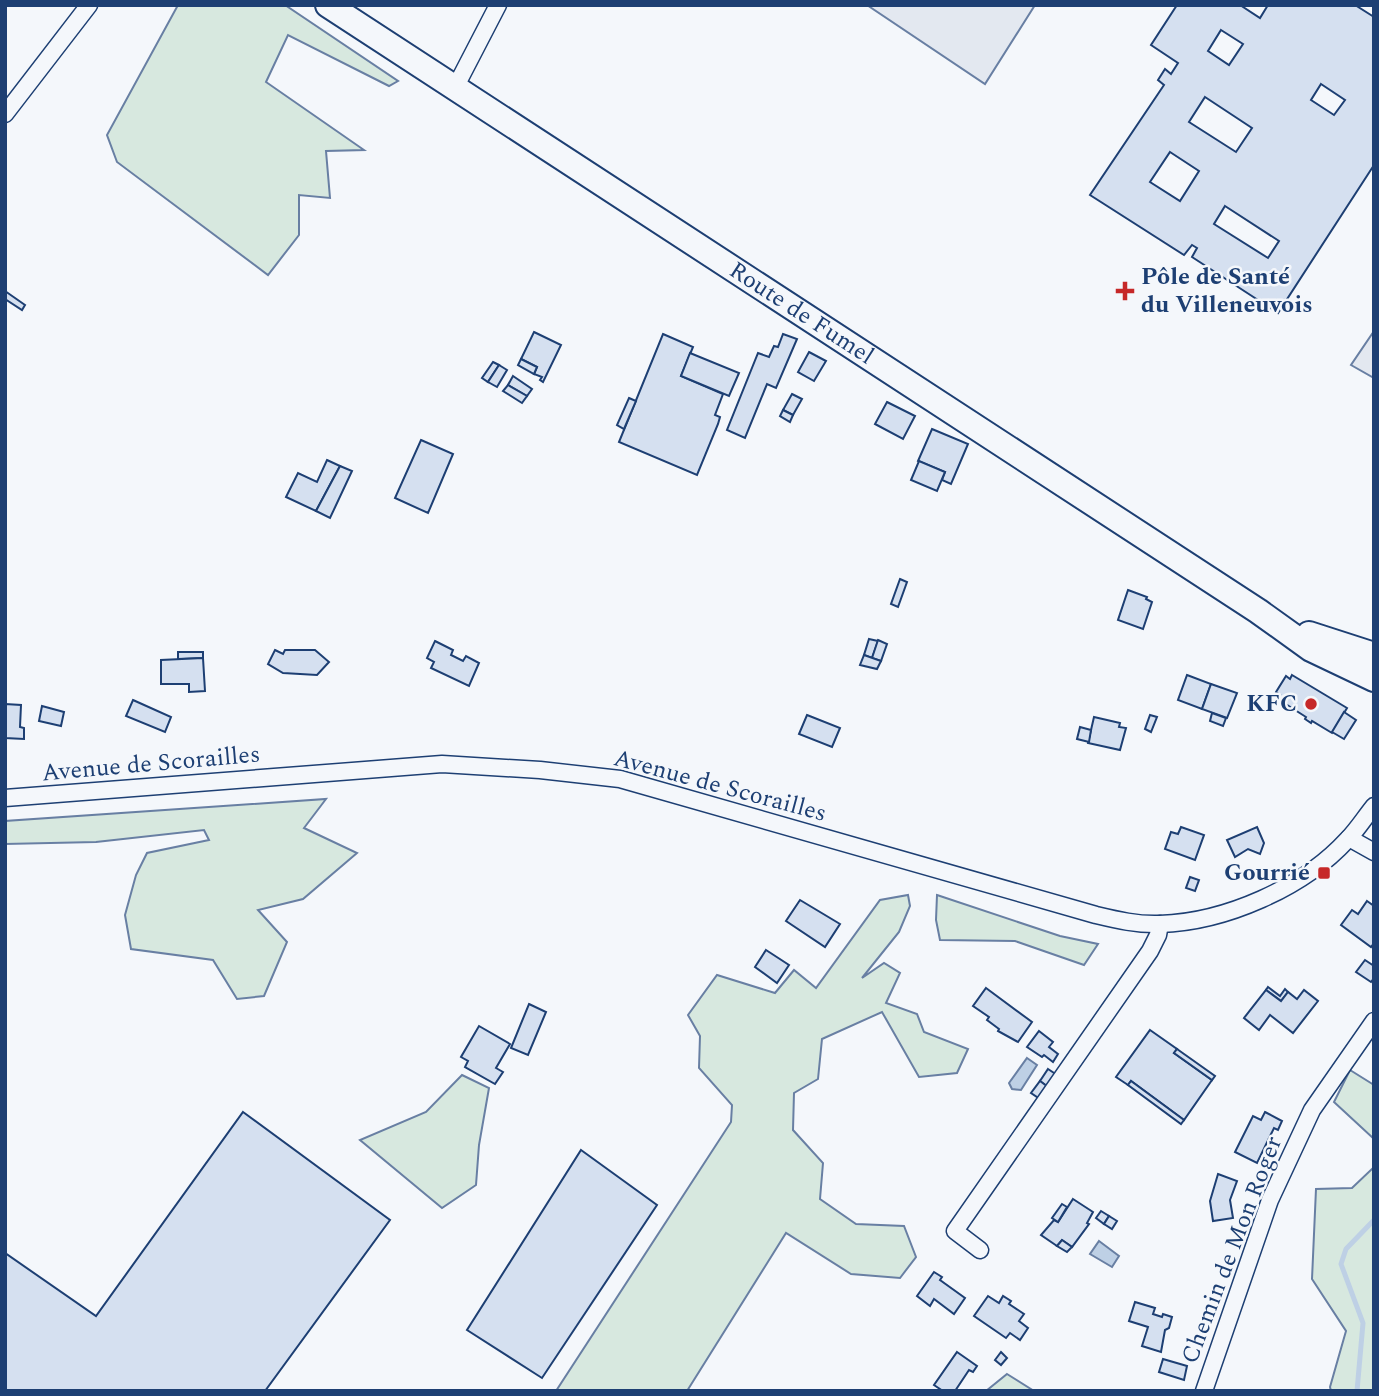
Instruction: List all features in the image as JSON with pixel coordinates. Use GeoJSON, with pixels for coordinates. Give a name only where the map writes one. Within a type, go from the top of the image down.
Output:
{"type":"FeatureCollection","features":[{"type":"Feature","properties":{"kind":"main road","name":"Route de Fumel"},"geometry":{"type":"LineString","coordinates":[[328,5],[1311,649],[1374,678]]}},
{"type":"Feature","properties":{"kind":"main road","name":"Route de Fumel"},"geometry":{"type":"LineString","coordinates":[[1275,623],[1374,654]]}},
{"type":"Feature","properties":{"kind":"street"},"geometry":{"type":"LineString","coordinates":[[5,114],[89,5]]}},
{"type":"Feature","properties":{"kind":"street"},"geometry":{"type":"LineString","coordinates":[[456,88],[498,5]]}},
{"type":"Feature","properties":{"kind":"street","name":"Avenue de Scorailles"},"geometry":{"type":"LineString","coordinates":[[5,798],[443,764],[540,770],[620,779],[1096,915],[1160,924],[1199,919],[1224,912],[1284,889],[1316,868],[1349,838],[1374,806]]}},
{"type":"Feature","properties":{"kind":"street"},"geometry":{"type":"LineString","coordinates":[[1349,838],[1374,852]]}},
{"type":"Feature","properties":{"kind":"street"},"geometry":{"type":"LineString","coordinates":[[980,1250],[955,1231],[1150,951],[1160,924]]}},
{"type":"Feature","properties":{"kind":"street","name":"Chemin de Mon Roger"},"geometry":{"type":"LineString","coordinates":[[1204,1391],[1270,1200],[1311,1110],[1374,1021]]}},
{"type":"Feature","properties":{"kind":"shaded area"},"geometry":{"type":"Polygon","coordinates":[[[178,5],[285,5],[398,81],[389,86],[288,35],[266,82],[364,150],[326,151],[330,198],[299,195],[299,235],[268,275],[117,162],[107,135],[178,5]]]}},
{"type":"Feature","properties":{"kind":"shaded area"},"geometry":{"type":"Polygon","coordinates":[[[867,5],[1035,5],[985,84],[867,5]]]}},
{"type":"Feature","properties":{"kind":"shaded area"},"geometry":{"type":"Polygon","coordinates":[[[1374,331],[1374,378],[1351,365],[1374,331]]]}},
{"type":"Feature","properties":{"kind":"shaded area"},"geometry":{"type":"Polygon","coordinates":[[[326,799],[304,828],[357,853],[303,899],[258,910],[287,942],[264,996],[237,999],[213,960],[131,949],[125,915],[136,875],[147,853],[209,840],[204,830],[96,842],[5,844],[5,821],[326,799]]]}},
{"type":"Feature","properties":{"kind":"shaded area"},"geometry":{"type":"Polygon","coordinates":[[[908,895],[910,906],[899,932],[862,978],[884,963],[900,973],[886,1003],[917,1014],[924,1032],[968,1049],[957,1073],[919,1077],[882,1012],[822,1039],[818,1079],[794,1093],[793,1130],[823,1163],[820,1199],[856,1224],[904,1226],[916,1257],[900,1278],[851,1274],[786,1233],[687,1391],[556,1391],[731,1122],[732,1105],[699,1068],[700,1036],[688,1015],[717,975],[775,993],[794,970],[816,988],[880,900],[908,895]]]}},
{"type":"Feature","properties":{"kind":"shaded area"},"geometry":{"type":"Polygon","coordinates":[[[937,895],[1060,936],[1098,944],[1084,965],[1015,941],[940,940],[936,920],[937,895]]]}},
{"type":"Feature","properties":{"kind":"shaded area"},"geometry":{"type":"Polygon","coordinates":[[[1350,1070],[1374,1085],[1374,1139],[1334,1102],[1350,1070]]]}},
{"type":"Feature","properties":{"kind":"shaded area"},"geometry":{"type":"Polygon","coordinates":[[[462,1075],[489,1088],[479,1145],[476,1185],[442,1208],[360,1140],[426,1112],[462,1075]]]}},
{"type":"Feature","properties":{"kind":"shaded area"},"geometry":{"type":"Polygon","coordinates":[[[1374,1167],[1374,1391],[1331,1391],[1346,1331],[1312,1279],[1316,1189],[1352,1188],[1374,1167]]]}},
{"type":"Feature","properties":{"kind":"shaded area"},"geometry":{"type":"Polygon","coordinates":[[[1007,1374],[1034,1391],[986,1391],[1007,1374]]]}},
{"type":"Feature","properties":{"kind":"water"},"geometry":{"type":"Polygon","coordinates":[[[1027,1058],[1037,1065],[1021,1090],[1012,1089],[1009,1083],[1027,1058]]]}},
{"type":"Feature","properties":{"kind":"water"},"geometry":{"type":"Polygon","coordinates":[[[1099,1241],[1119,1256],[1112,1267],[1090,1254],[1099,1241]]]}},
{"type":"Feature","properties":{"kind":"building","name":"Pôle de Santé du Villeneuvois"},"geometry":{"type":"Polygon","coordinates":[[[1177,5],[1240,5],[1260,18],[1268,5],[1355,5],[1374,17],[1374,165],[1278,313],[1192,257],[1197,248],[1192,245],[1184,255],[1090,195],[1164,85],[1158,80],[1165,69],[1171,74],[1178,63],[1151,45],[1177,5]],[[1221,30],[1208,51],[1229,65],[1243,44],[1221,30]],[[1321,84],[1311,100],[1334,115],[1345,100],[1321,84]],[[1205,97],[1189,122],[1236,152],[1252,128],[1205,97]],[[1170,152],[1150,182],[1180,201],[1199,171],[1170,152]],[[1225,206],[1214,224],[1268,258],[1279,241],[1225,206]]]}},
{"type":"Feature","properties":{"kind":"building"},"geometry":{"type":"Polygon","coordinates":[[[5,291],[25,305],[22,310],[5,299],[5,291]]]}},
{"type":"Feature","properties":{"kind":"building"},"geometry":{"type":"Polygon","coordinates":[[[534,332],[561,345],[543,382],[540,380],[542,377],[534,374],[537,367],[521,359],[534,332]]]}},
{"type":"Feature","properties":{"kind":"building"},"geometry":{"type":"Polygon","coordinates":[[[663,334],[693,347],[681,376],[723,394],[715,415],[720,417],[718,424],[697,475],[619,442],[663,334]]]}},
{"type":"Feature","properties":{"kind":"building"},"geometry":{"type":"Polygon","coordinates":[[[783,334],[797,339],[776,388],[767,384],[745,438],[727,430],[758,353],[769,357],[774,346],[778,347],[783,334]]]}},
{"type":"Feature","properties":{"kind":"building"},"geometry":{"type":"Polygon","coordinates":[[[809,352],[826,361],[814,381],[798,372],[809,352]]]}},
{"type":"Feature","properties":{"kind":"building"},"geometry":{"type":"Polygon","coordinates":[[[690,353],[739,373],[729,396],[681,376],[690,353]]]}},
{"type":"Feature","properties":{"kind":"building"},"geometry":{"type":"Polygon","coordinates":[[[521,359],[537,367],[534,374],[518,365],[521,359]]]}},
{"type":"Feature","properties":{"kind":"building"},"geometry":{"type":"Polygon","coordinates":[[[493,362],[499,365],[488,382],[482,378],[493,362]]]}},
{"type":"Feature","properties":{"kind":"building"},"geometry":{"type":"Polygon","coordinates":[[[499,365],[507,370],[497,387],[488,382],[499,365]]]}},
{"type":"Feature","properties":{"kind":"building"},"geometry":{"type":"Polygon","coordinates":[[[513,376],[532,389],[527,396],[508,385],[513,376]]]}},
{"type":"Feature","properties":{"kind":"building"},"geometry":{"type":"Polygon","coordinates":[[[508,385],[527,396],[522,403],[503,391],[508,385]]]}},
{"type":"Feature","properties":{"kind":"building"},"geometry":{"type":"Polygon","coordinates":[[[792,394],[802,399],[793,415],[783,410],[792,394]]]}},
{"type":"Feature","properties":{"kind":"building"},"geometry":{"type":"Polygon","coordinates":[[[629,398],[636,401],[624,429],[617,425],[629,398]]]}},
{"type":"Feature","properties":{"kind":"building"},"geometry":{"type":"Polygon","coordinates":[[[887,402],[915,416],[903,439],[875,424],[887,402]]]}},
{"type":"Feature","properties":{"kind":"building"},"geometry":{"type":"Polygon","coordinates":[[[783,410],[793,415],[790,422],[780,416],[783,410]]]}},
{"type":"Feature","properties":{"kind":"building"},"geometry":{"type":"Polygon","coordinates":[[[932,429],[968,444],[951,484],[942,480],[945,472],[918,461],[932,429]]]}},
{"type":"Feature","properties":{"kind":"building"},"geometry":{"type":"Polygon","coordinates":[[[421,440],[453,454],[428,513],[395,498],[421,440]]]}},
{"type":"Feature","properties":{"kind":"building"},"geometry":{"type":"Polygon","coordinates":[[[327,460],[340,466],[316,511],[286,497],[298,473],[317,482],[327,460]]]}},
{"type":"Feature","properties":{"kind":"building"},"geometry":{"type":"Polygon","coordinates":[[[919,461],[945,472],[937,491],[911,480],[919,461]]]}},
{"type":"Feature","properties":{"kind":"building"},"geometry":{"type":"Polygon","coordinates":[[[340,466],[352,471],[330,518],[316,511],[340,466]]]}},
{"type":"Feature","properties":{"kind":"building"},"geometry":{"type":"Polygon","coordinates":[[[900,579],[907,582],[898,607],[891,604],[900,579]]]}},
{"type":"Feature","properties":{"kind":"building"},"geometry":{"type":"Polygon","coordinates":[[[1128,590],[1147,597],[1146,599],[1152,602],[1143,629],[1118,620],[1128,590]]]}},
{"type":"Feature","properties":{"kind":"building"},"geometry":{"type":"Polygon","coordinates":[[[869,639],[878,641],[872,658],[864,655],[869,639]]]}},
{"type":"Feature","properties":{"kind":"building"},"geometry":{"type":"Polygon","coordinates":[[[878,640],[887,644],[881,661],[872,658],[878,640]]]}},
{"type":"Feature","properties":{"kind":"building"},"geometry":{"type":"Polygon","coordinates":[[[435,641],[453,650],[451,655],[463,661],[466,656],[479,663],[469,686],[431,668],[434,662],[427,658],[435,641]]]}},
{"type":"Feature","properties":{"kind":"building"},"geometry":{"type":"Polygon","coordinates":[[[275,650],[283,654],[285,650],[315,650],[329,662],[317,675],[283,673],[268,664],[275,650]]]}},
{"type":"Feature","properties":{"kind":"building"},"geometry":{"type":"Polygon","coordinates":[[[178,652],[203,652],[203,658],[178,659],[178,652]]]}},
{"type":"Feature","properties":{"kind":"building"},"geometry":{"type":"Polygon","coordinates":[[[864,655],[881,661],[877,669],[860,665],[864,655]]]}},
{"type":"Feature","properties":{"kind":"building"},"geometry":{"type":"Polygon","coordinates":[[[203,658],[205,691],[189,692],[189,684],[161,684],[161,660],[203,658]]]}},
{"type":"Feature","properties":{"kind":"building"},"geometry":{"type":"Polygon","coordinates":[[[1187,675],[1211,684],[1202,709],[1178,700],[1187,675]]]}},
{"type":"Feature","properties":{"kind":"building","name":"KFC"},"geometry":{"type":"Polygon","coordinates":[[[1292,675],[1347,708],[1332,733],[1312,721],[1311,723],[1277,699],[1280,695],[1276,692],[1286,676],[1290,679],[1292,675]]]}},
{"type":"Feature","properties":{"kind":"building"},"geometry":{"type":"Polygon","coordinates":[[[1211,684],[1237,693],[1227,718],[1202,709],[1211,684]]]}},
{"type":"Feature","properties":{"kind":"building"},"geometry":{"type":"Polygon","coordinates":[[[133,700],[171,717],[165,732],[126,716],[133,700]]]}},
{"type":"Feature","properties":{"kind":"building"},"geometry":{"type":"Polygon","coordinates":[[[5,704],[21,705],[20,727],[24,728],[24,739],[5,738],[5,704]]]}},
{"type":"Feature","properties":{"kind":"building"},"geometry":{"type":"Polygon","coordinates":[[[42,706],[64,712],[61,726],[39,721],[42,706]]]}},
{"type":"Feature","properties":{"kind":"building"},"geometry":{"type":"Polygon","coordinates":[[[1344,712],[1356,720],[1344,739],[1332,732],[1344,712]]]}},
{"type":"Feature","properties":{"kind":"building"},"geometry":{"type":"Polygon","coordinates":[[[1212,713],[1226,718],[1223,726],[1210,721],[1212,713]]]}},
{"type":"Feature","properties":{"kind":"building"},"geometry":{"type":"Polygon","coordinates":[[[807,715],[840,728],[832,747],[799,734],[807,715]]]}},
{"type":"Feature","properties":{"kind":"building"},"geometry":{"type":"Polygon","coordinates":[[[1150,715],[1157,717],[1151,732],[1145,729],[1150,715]]]}},
{"type":"Feature","properties":{"kind":"building"},"geometry":{"type":"Polygon","coordinates":[[[1094,717],[1120,723],[1119,727],[1126,728],[1120,750],[1088,743],[1094,717]]]}},
{"type":"Feature","properties":{"kind":"building"},"geometry":{"type":"Polygon","coordinates":[[[1080,727],[1091,730],[1089,742],[1077,739],[1080,727]]]}},
{"type":"Feature","properties":{"kind":"building"},"geometry":{"type":"Polygon","coordinates":[[[1181,827],[1204,835],[1195,860],[1165,849],[1171,832],[1178,834],[1181,827]]]}},
{"type":"Feature","properties":{"kind":"building"},"geometry":{"type":"Polygon","coordinates":[[[1257,827],[1264,843],[1260,854],[1248,849],[1235,857],[1227,840],[1257,827]]]}},
{"type":"Feature","properties":{"kind":"building"},"geometry":{"type":"Polygon","coordinates":[[[1190,877],[1199,880],[1195,891],[1186,888],[1190,877]]]}},
{"type":"Feature","properties":{"kind":"building"},"geometry":{"type":"Polygon","coordinates":[[[800,900],[840,924],[825,947],[786,921],[800,900]]]}},
{"type":"Feature","properties":{"kind":"building"},"geometry":{"type":"Polygon","coordinates":[[[1367,901],[1374,906],[1374,943],[1371,947],[1341,925],[1352,910],[1358,914],[1367,901]]]}},
{"type":"Feature","properties":{"kind":"building"},"geometry":{"type":"Polygon","coordinates":[[[766,950],[789,965],[777,983],[755,967],[766,950]]]}},
{"type":"Feature","properties":{"kind":"building"},"geometry":{"type":"Polygon","coordinates":[[[1365,960],[1374,966],[1374,978],[1371,982],[1356,972],[1365,960]]]}},
{"type":"Feature","properties":{"kind":"building"},"geometry":{"type":"Polygon","coordinates":[[[1268,987],[1280,996],[1285,989],[1288,992],[1281,1001],[1266,990],[1268,987]]]}},
{"type":"Feature","properties":{"kind":"building"},"geometry":{"type":"Polygon","coordinates":[[[986,988],[1032,1022],[1018,1042],[998,1031],[999,1029],[987,1020],[989,1017],[973,1006],[986,988]]]}},
{"type":"Feature","properties":{"kind":"building"},"geometry":{"type":"Polygon","coordinates":[[[1266,990],[1281,1001],[1288,992],[1297,999],[1304,990],[1318,1001],[1293,1033],[1270,1015],[1259,1030],[1244,1018],[1266,990]]]}},
{"type":"Feature","properties":{"kind":"building"},"geometry":{"type":"Polygon","coordinates":[[[529,1004],[546,1012],[528,1055],[511,1048],[529,1004]]]}},
{"type":"Feature","properties":{"kind":"building"},"geometry":{"type":"Polygon","coordinates":[[[479,1026],[510,1044],[496,1068],[503,1072],[495,1084],[465,1067],[468,1061],[461,1057],[479,1026]]]}},
{"type":"Feature","properties":{"kind":"building"},"geometry":{"type":"Polygon","coordinates":[[[1150,1030],[1177,1049],[1174,1053],[1212,1080],[1184,1120],[1131,1081],[1128,1085],[1116,1077],[1150,1030]]]}},
{"type":"Feature","properties":{"kind":"building"},"geometry":{"type":"Polygon","coordinates":[[[1039,1031],[1053,1042],[1049,1047],[1058,1054],[1053,1062],[1027,1047],[1039,1031]]]}},
{"type":"Feature","properties":{"kind":"building"},"geometry":{"type":"Polygon","coordinates":[[[1177,1049],[1215,1076],[1212,1080],[1174,1053],[1177,1049]]]}},
{"type":"Feature","properties":{"kind":"building"},"geometry":{"type":"Polygon","coordinates":[[[1048,1069],[1057,1075],[1048,1087],[1040,1081],[1048,1069]]]}},
{"type":"Feature","properties":{"kind":"building"},"geometry":{"type":"Polygon","coordinates":[[[1040,1081],[1048,1087],[1040,1099],[1031,1093],[1040,1081]]]}},
{"type":"Feature","properties":{"kind":"building"},"geometry":{"type":"Polygon","coordinates":[[[1131,1081],[1184,1120],[1181,1124],[1128,1085],[1131,1081]]]}},
{"type":"Feature","properties":{"kind":"building"},"geometry":{"type":"Polygon","coordinates":[[[243,1112],[390,1220],[265,1391],[5,1391],[5,1253],[96,1316],[243,1112]]]}},
{"type":"Feature","properties":{"kind":"building"},"geometry":{"type":"Polygon","coordinates":[[[1265,1112],[1282,1121],[1278,1130],[1274,1128],[1257,1163],[1235,1152],[1253,1116],[1261,1120],[1265,1112]]]}},
{"type":"Feature","properties":{"kind":"building"},"geometry":{"type":"Polygon","coordinates":[[[581,1150],[657,1205],[542,1378],[467,1330],[581,1150]]]}},
{"type":"Feature","properties":{"kind":"building"},"geometry":{"type":"Polygon","coordinates":[[[1218,1174],[1237,1181],[1230,1200],[1233,1218],[1213,1221],[1210,1201],[1218,1174]]]}},
{"type":"Feature","properties":{"kind":"building"},"geometry":{"type":"Polygon","coordinates":[[[1073,1199],[1093,1212],[1087,1223],[1089,1224],[1072,1247],[1062,1240],[1057,1246],[1041,1235],[1054,1220],[1058,1222],[1073,1199]]]}},
{"type":"Feature","properties":{"kind":"building"},"geometry":{"type":"Polygon","coordinates":[[[1062,1204],[1067,1207],[1058,1222],[1052,1218],[1062,1204]]]}},
{"type":"Feature","properties":{"kind":"building"},"geometry":{"type":"Polygon","coordinates":[[[1101,1211],[1109,1216],[1104,1224],[1096,1218],[1101,1211]]]}},
{"type":"Feature","properties":{"kind":"building"},"geometry":{"type":"Polygon","coordinates":[[[1109,1216],[1117,1221],[1112,1229],[1104,1224],[1109,1216]]]}},
{"type":"Feature","properties":{"kind":"building"},"geometry":{"type":"Polygon","coordinates":[[[1062,1240],[1072,1247],[1067,1252],[1057,1246],[1062,1240]]]}},
{"type":"Feature","properties":{"kind":"building"},"geometry":{"type":"Polygon","coordinates":[[[934,1272],[942,1277],[940,1280],[965,1298],[954,1314],[934,1299],[930,1306],[917,1296],[934,1272]]]}},
{"type":"Feature","properties":{"kind":"building"},"geometry":{"type":"Polygon","coordinates":[[[988,1296],[999,1303],[1003,1296],[1011,1301],[1009,1304],[1024,1314],[1019,1321],[1028,1328],[1020,1340],[1010,1333],[1006,1338],[974,1316],[988,1296]]]}},
{"type":"Feature","properties":{"kind":"building"},"geometry":{"type":"Polygon","coordinates":[[[1135,1302],[1155,1308],[1153,1314],[1172,1317],[1169,1328],[1165,1330],[1161,1352],[1142,1346],[1148,1327],[1129,1321],[1135,1302]]]}},
{"type":"Feature","properties":{"kind":"building"},"geometry":{"type":"Polygon","coordinates":[[[957,1352],[977,1366],[973,1372],[969,1370],[955,1391],[943,1391],[934,1385],[957,1352]]]}},
{"type":"Feature","properties":{"kind":"building"},"geometry":{"type":"Polygon","coordinates":[[[1001,1352],[1007,1358],[1001,1365],[995,1360],[1001,1352]]]}},
{"type":"Feature","properties":{"kind":"building"},"geometry":{"type":"Polygon","coordinates":[[[1163,1359],[1187,1366],[1184,1380],[1159,1372],[1163,1359]]]}},
{"type":"Feature","properties":{"kind":"waterway"},"geometry":{"type":"LineString","coordinates":[[1357,1391],[1363,1323],[1341,1264],[1346,1249],[1374,1220]]}},
{"type":"Feature","properties":{"kind":"place","name":"Pôle de Santé du Villeneuvois"},"geometry":{"type":"Point","coordinates":[1125,291]}},
{"type":"Feature","properties":{"kind":"place","name":"KFC"},"geometry":{"type":"Point","coordinates":[1311,704]}},
{"type":"Feature","properties":{"kind":"place","name":"Gourrié"},"geometry":{"type":"Point","coordinates":[1324,873]}}]}
